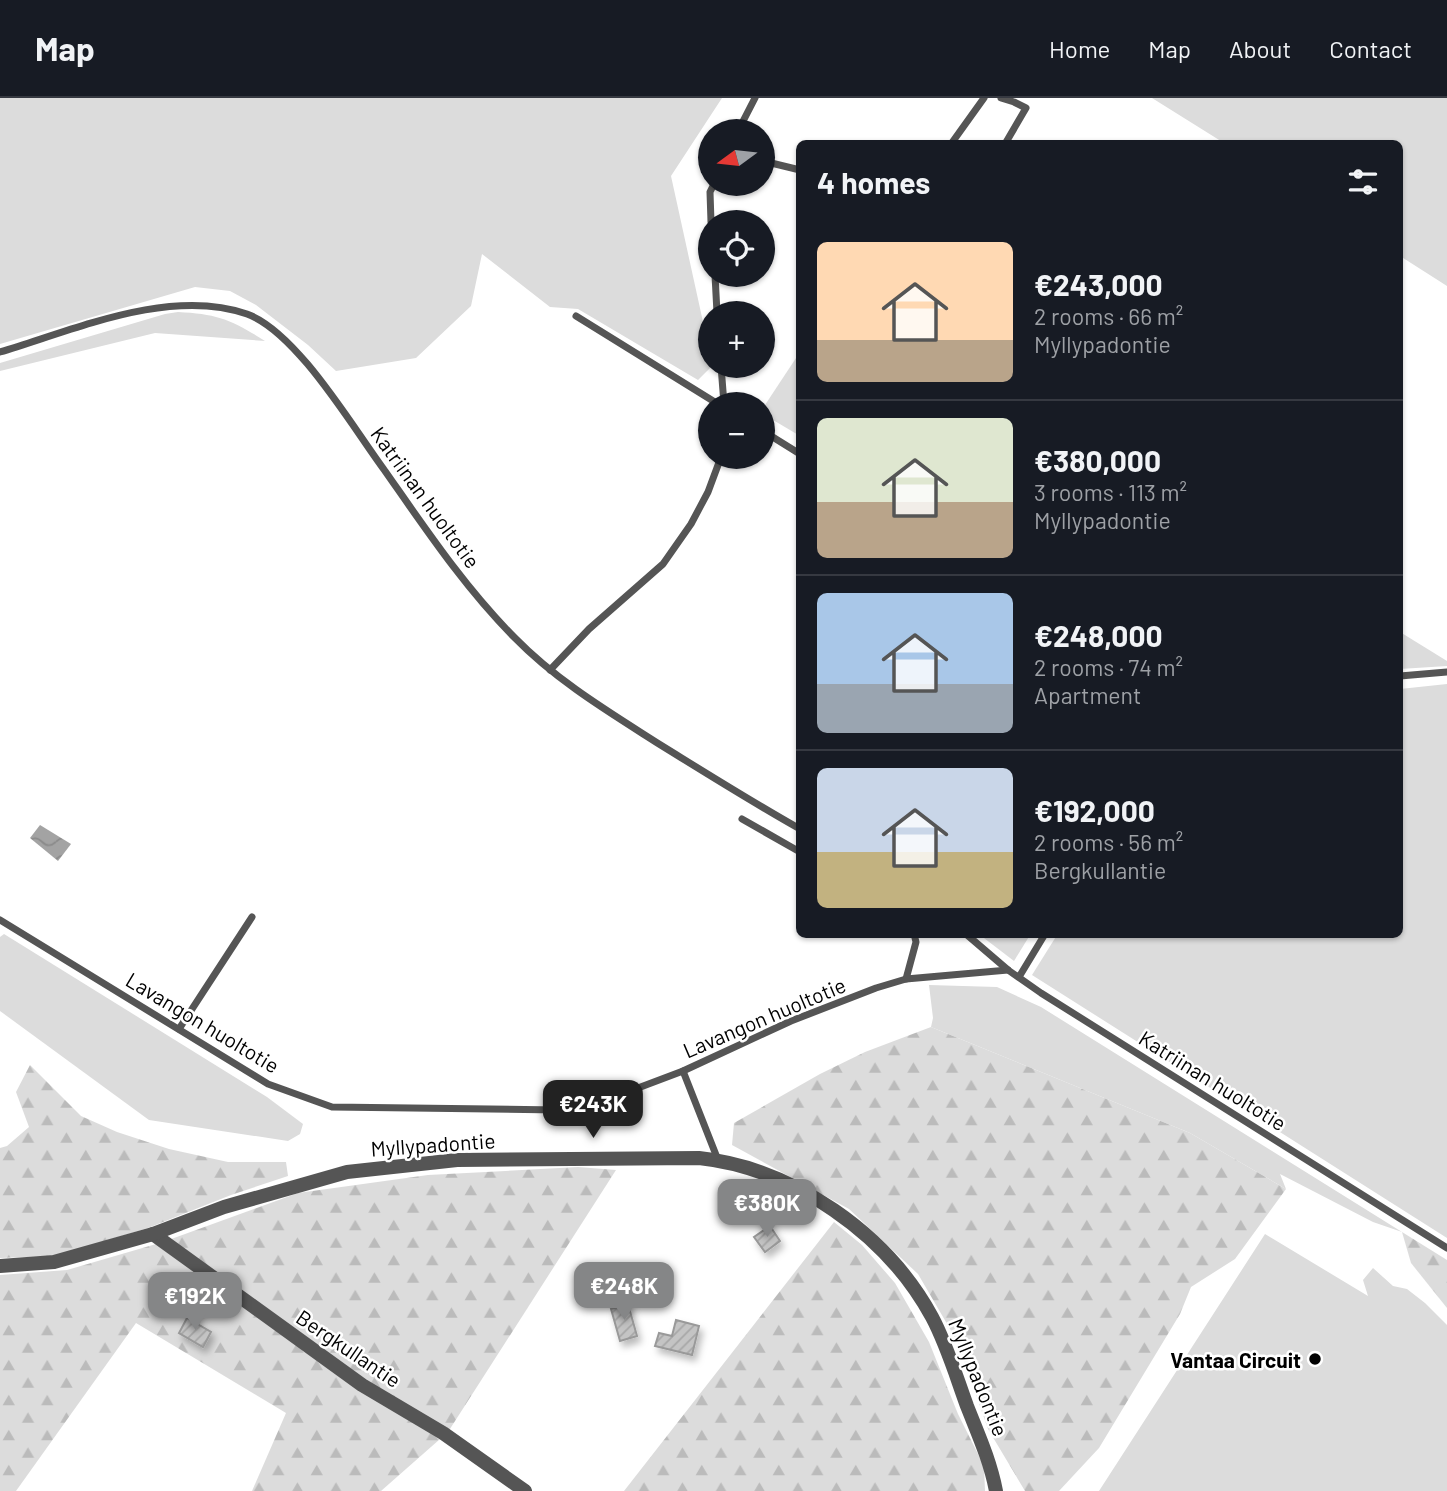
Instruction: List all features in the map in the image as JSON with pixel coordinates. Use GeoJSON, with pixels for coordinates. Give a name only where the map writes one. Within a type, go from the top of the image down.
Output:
{"type":"FeatureCollection","features":[{"type":"Feature","properties":{"kind":"street","name":"Myllypadontie"},"geometry":{"type":"LineString","coordinates":[[0,1266],[54,1262],[153,1234],[225,1207],[346,1172],[457,1160],[718,1160],[789,1185],[833,1211],[873,1242],[906,1278],[942,1339],[984,1445],[996,1491]]}},
{"type":"Feature","properties":{"kind":"street","name":"Bergkullantie"},"geometry":{"type":"LineString","coordinates":[[153,1234],[362,1385],[443,1433],[525,1491]]}},
{"type":"Feature","properties":{"kind":"lane"},"geometry":{"type":"LineString","coordinates":[[744,119],[755,98]]}},
{"type":"Feature","properties":{"kind":"lane"},"geometry":{"type":"LineString","coordinates":[[954,140],[984,98]]}},
{"type":"Feature","properties":{"kind":"lane"},"geometry":{"type":"LineString","coordinates":[[1001,98],[1027,108],[1007,140]]}},
{"type":"Feature","properties":{"kind":"lane"},"geometry":{"type":"LineString","coordinates":[[775,164],[796,169]]}},
{"type":"Feature","properties":{"kind":"lane","name":"Katriinan huoltotie"},"geometry":{"type":"LineString","coordinates":[[0,352],[135,311],[175,304],[212,305],[249,314],[278,333],[310,367],[425,528],[483,604],[515,639],[550,670],[605,710],[796,827]]}},
{"type":"Feature","properties":{"kind":"lane"},"geometry":{"type":"LineString","coordinates":[[576,316],[699,392]]}},
{"type":"Feature","properties":{"kind":"lane"},"geometry":{"type":"LineString","coordinates":[[775,438],[796,452]]}},
{"type":"Feature","properties":{"kind":"lane"},"geometry":{"type":"LineString","coordinates":[[550,670],[589,629],[663,564],[691,524],[717,469]]}},
{"type":"Feature","properties":{"kind":"lane"},"geometry":{"type":"LineString","coordinates":[[1403,676],[1447,672]]}},
{"type":"Feature","properties":{"kind":"lane"},"geometry":{"type":"LineString","coordinates":[[742,819],[796,850]]}},
{"type":"Feature","properties":{"kind":"lane"},"geometry":{"type":"LineString","coordinates":[[179,1029],[252,918]]}},
{"type":"Feature","properties":{"kind":"lane","name":"Lavangon huoltotie"},"geometry":{"type":"LineString","coordinates":[[0,920],[268,1084],[332,1107],[558,1110],[622,1094],[683,1071],[791,1021],[876,988],[906,979],[1008,970]]}},
{"type":"Feature","properties":{"kind":"lane"},"geometry":{"type":"LineString","coordinates":[[906,979],[915,938]]}},
{"type":"Feature","properties":{"kind":"lane","name":"Katriinan huoltotie"},"geometry":{"type":"LineString","coordinates":[[971,938],[1018,977],[1447,1248]]}},
{"type":"Feature","properties":{"kind":"lane"},"geometry":{"type":"LineString","coordinates":[[1018,977],[1042,938]]}},
{"type":"Feature","properties":{"kind":"lane"},"geometry":{"type":"LineString","coordinates":[[683,1071],[718,1160]]}},
{"type":"Feature","properties":{"kind":"green space"},"geometry":{"type":"Polygon","coordinates":[[[0,98],[722,98],[708,119],[698,119],[698,135],[671,176],[698,301],[698,380],[578,309],[550,307],[482,254],[471,306],[416,358],[336,371],[308,345],[256,305],[230,291],[195,287],[0,344],[0,98]]]}},
{"type":"Feature","properties":{"kind":"green space"},"geometry":{"type":"Polygon","coordinates":[[[1152,98],[1447,98],[1447,286],[1403,258],[1403,140],[1219,140],[1152,98]]]}},
{"type":"Feature","properties":{"kind":"green space"},"geometry":{"type":"Polygon","coordinates":[[[178,312],[224,319],[265,341],[155,333],[0,371],[0,363],[178,312]]]}},
{"type":"Feature","properties":{"kind":"green space"},"geometry":{"type":"Polygon","coordinates":[[[796,358],[796,434],[775,421],[774,392],[796,358]]]}},
{"type":"Feature","properties":{"kind":"green space"},"geometry":{"type":"Polygon","coordinates":[[[1403,634],[1447,661],[1447,666],[1403,669],[1403,634]]]}},
{"type":"Feature","properties":{"kind":"green space"},"geometry":{"type":"Polygon","coordinates":[[[1447,684],[1447,1238],[1032,975],[1055,938],[1403,938],[1403,689],[1447,684]]]}},
{"type":"Feature","properties":{"kind":"green space"},"geometry":{"type":"Polygon","coordinates":[[[4,934],[267,1097],[303,1124],[300,1134],[288,1141],[149,1120],[0,1011],[0,937],[4,934]]]}},
{"type":"Feature","properties":{"kind":"green space"},"geometry":{"type":"Polygon","coordinates":[[[984,938],[1028,938],[1014,961],[984,938]]]}},
{"type":"Feature","properties":{"kind":"green space"},"geometry":{"type":"Polygon","coordinates":[[[929,985],[997,987],[1041,1007],[1402,1232],[1373,1222],[1280,1174],[1286,1189],[1190,1133],[931,1027],[933,1018],[929,985]]]}},
{"type":"Feature","properties":{"kind":"green space"},"geometry":{"type":"Polygon","coordinates":[[[931,1027],[1190,1133],[1286,1189],[1235,1259],[1191,1287],[1180,1314],[1099,1448],[1059,1491],[1025,1491],[988,1429],[957,1341],[918,1274],[849,1209],[732,1145],[734,1123],[820,1074],[865,1052],[931,1027]]]}},
{"type":"Feature","properties":{"kind":"green space"},"geometry":{"type":"Polygon","coordinates":[[[30,1065],[81,1116],[117,1132],[169,1149],[228,1162],[286,1162],[288,1176],[148,1228],[55,1256],[0,1258],[0,1148],[7,1146],[29,1127],[16,1092],[30,1065]]]}},
{"type":"Feature","properties":{"kind":"green space"},"geometry":{"type":"Polygon","coordinates":[[[578,1167],[616,1170],[448,1432],[381,1491],[252,1491],[286,1413],[136,1323],[16,1491],[0,1491],[0,1275],[67,1270],[163,1242],[298,1193],[428,1175],[578,1167]]]}},
{"type":"Feature","properties":{"kind":"green space"},"geometry":{"type":"Polygon","coordinates":[[[834,1222],[862,1245],[895,1283],[929,1342],[958,1414],[984,1466],[985,1491],[624,1491],[834,1222]]]}},
{"type":"Feature","properties":{"kind":"green space"},"geometry":{"type":"Polygon","coordinates":[[[1402,1232],[1447,1260],[1447,1308],[1411,1263],[1402,1232]]]}},
{"type":"Feature","properties":{"kind":"green space","name":"Vantaa Circuit"},"geometry":{"type":"Polygon","coordinates":[[[1265,1234],[1368,1296],[1363,1280],[1373,1268],[1393,1286],[1407,1289],[1447,1325],[1447,1491],[1099,1491],[1265,1234]]]}},
{"type":"Feature","properties":{"kind":"water"},"geometry":{"type":"Polygon","coordinates":[[[40,825],[71,844],[58,861],[30,838],[40,825]]]}},
{"type":"Feature","properties":{"kind":"building"},"geometry":{"type":"Polygon","coordinates":[[[770,1226],[780,1241],[765,1252],[754,1237],[770,1226]]]}},
{"type":"Feature","properties":{"kind":"building"},"geometry":{"type":"Polygon","coordinates":[[[628,1304],[637,1336],[620,1341],[611,1309],[628,1304]]]}},
{"type":"Feature","properties":{"kind":"building"},"geometry":{"type":"Polygon","coordinates":[[[187,1318],[211,1332],[203,1347],[179,1333],[187,1318]]]}},
{"type":"Feature","properties":{"kind":"building"},"geometry":{"type":"Polygon","coordinates":[[[676,1320],[699,1326],[692,1355],[655,1346],[659,1333],[672,1336],[676,1320]]]}},
{"type":"Feature","properties":{"kind":"place","name":"Vantaa Circuit"},"geometry":{"type":"Point","coordinates":[1315,1359]}}]}
